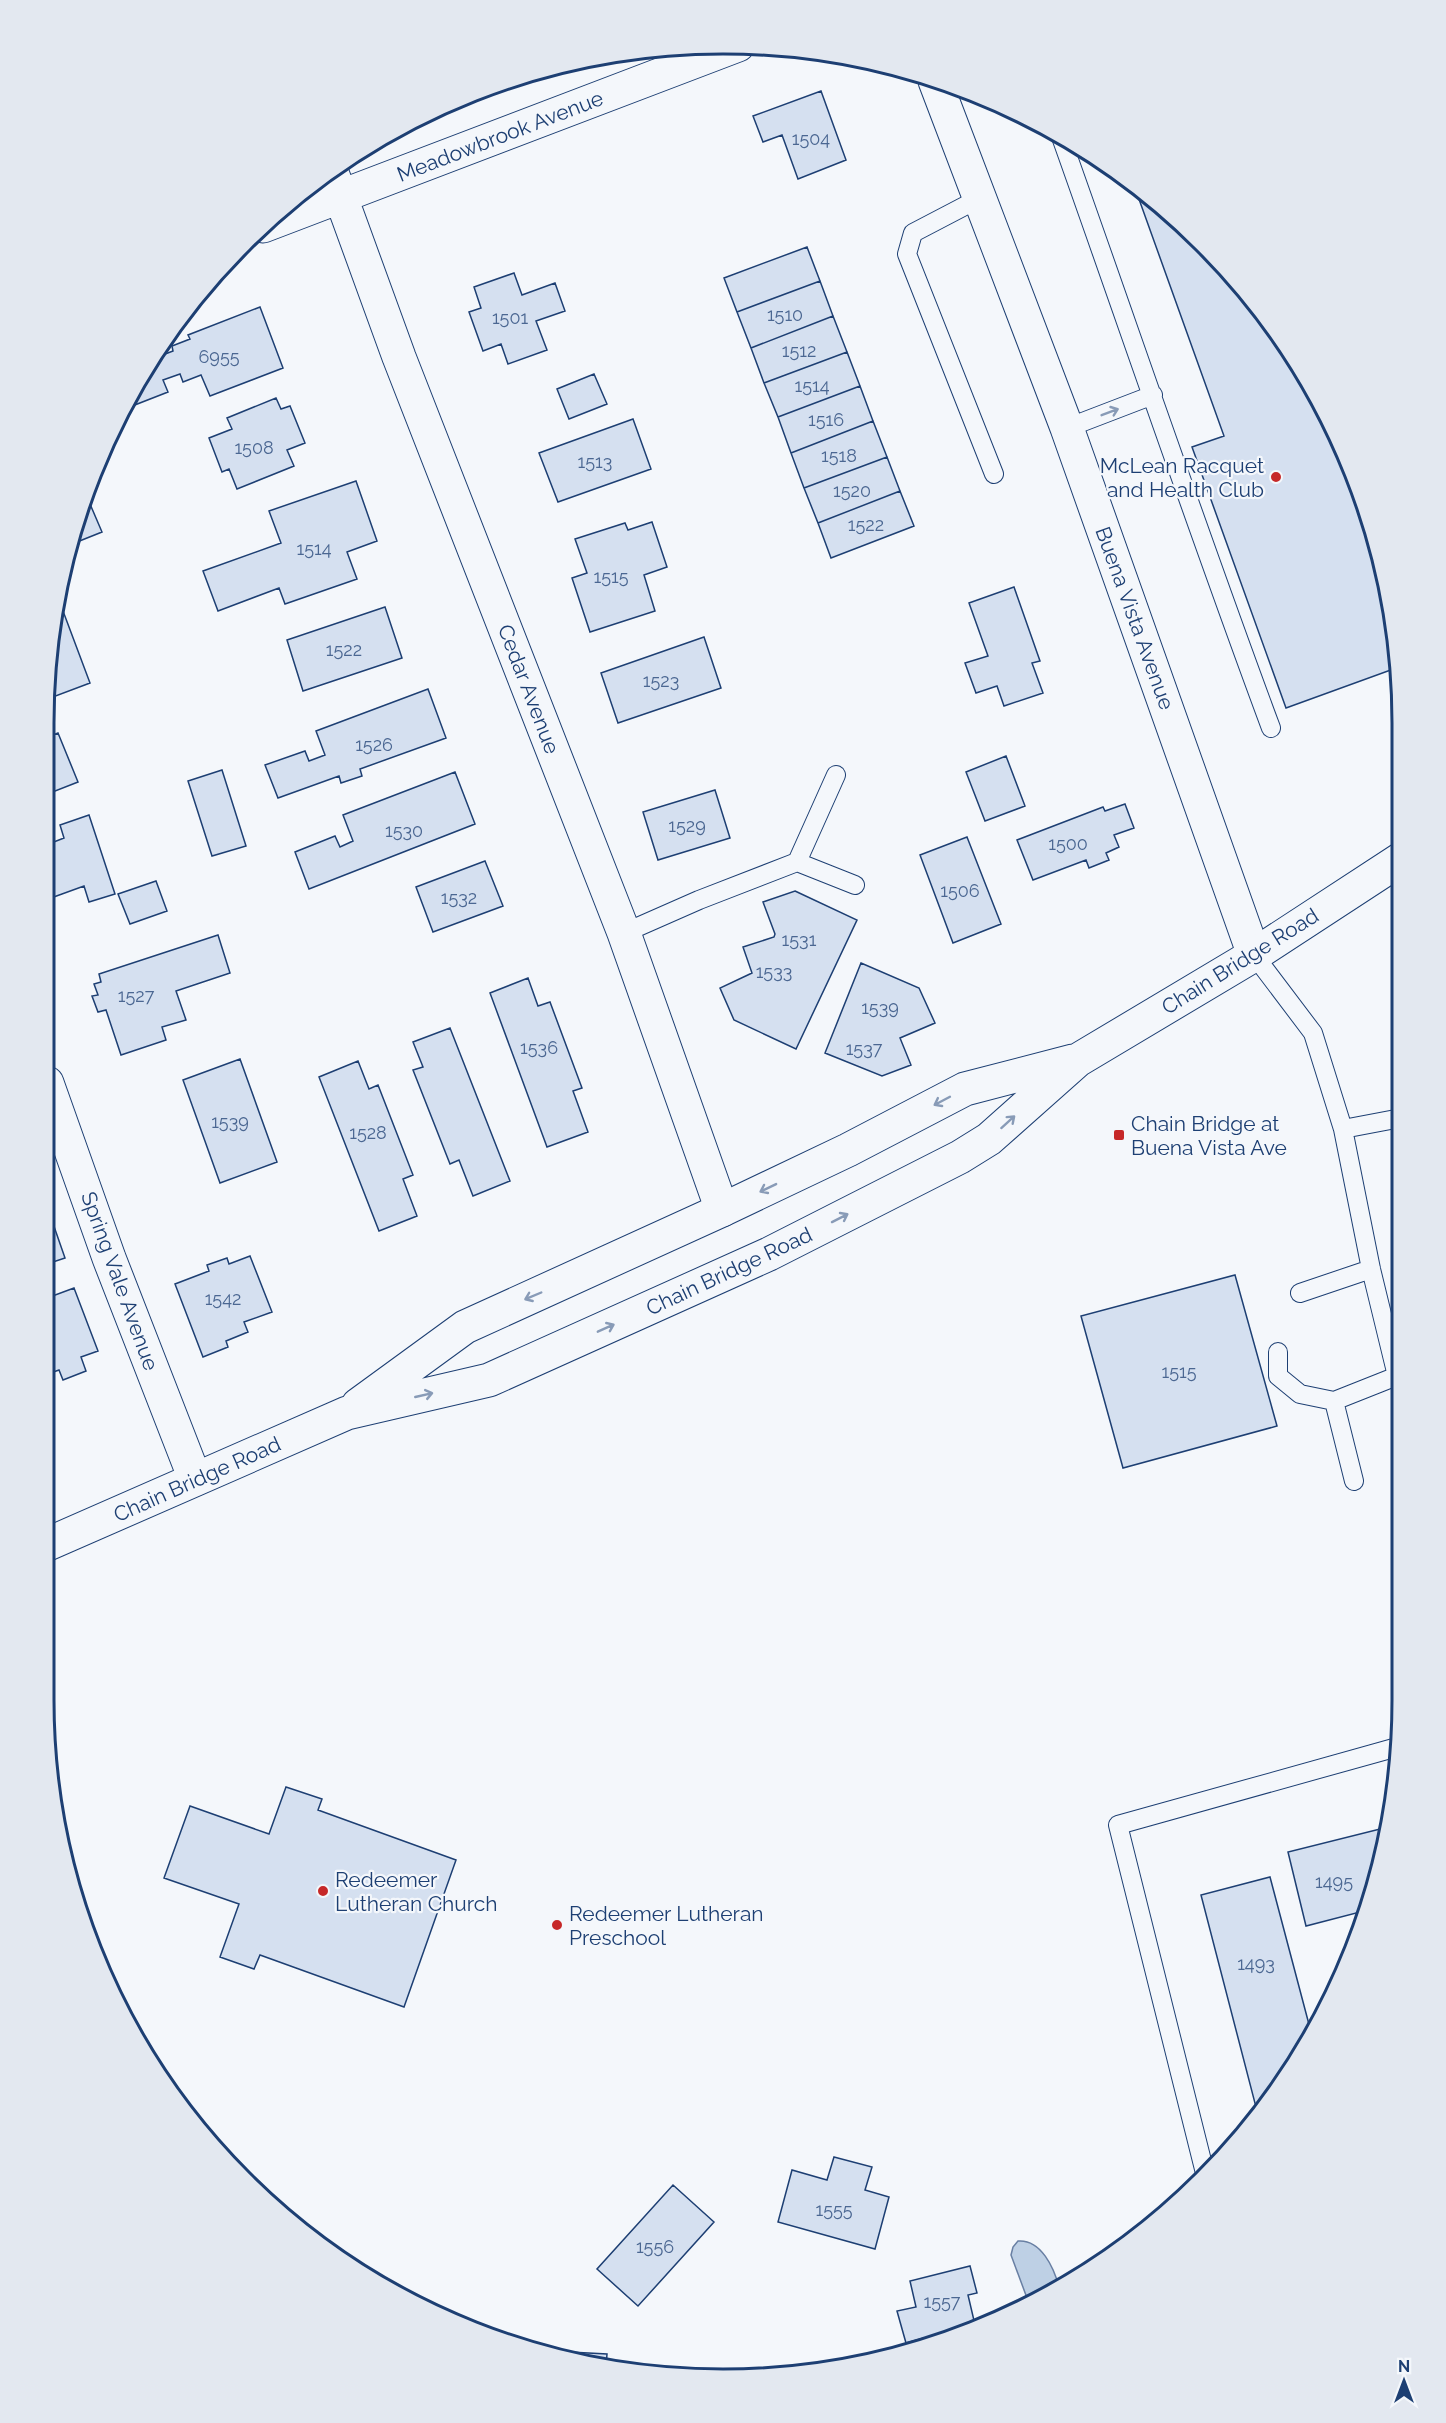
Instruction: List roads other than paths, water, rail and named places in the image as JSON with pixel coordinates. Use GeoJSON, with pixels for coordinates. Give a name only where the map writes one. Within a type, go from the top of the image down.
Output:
{"type":"FeatureCollection","features":[{"type":"Feature","properties":{"kind":"street","name":"Meadowbrook Avenue"},"geometry":{"type":"LineString","coordinates":[[305,201],[336,183],[711,54]]}},
{"type":"Feature","properties":{"kind":"street","name":"Buena Vista Avenue"},"geometry":{"type":"LineString","coordinates":[[939,90],[1067,428],[1254,955]]}},
{"type":"Feature","properties":{"kind":"street","name":"Cedar Avenue"},"geometry":{"type":"LineString","coordinates":[[336,183],[403,368],[624,933],[722,1210]]}},
{"type":"Feature","properties":{"kind":"street","name":"Chain Bridge Road"},"geometry":{"type":"LineString","coordinates":[[54,1541],[347,1413],[489,1380],[769,1254],[950,1162],[989,1139],[1078,1060],[1254,955],[1392,865]]}},
{"type":"Feature","properties":{"kind":"street","name":"Chain Bridge Road"},"geometry":{"type":"LineString","coordinates":[[347,1413],[465,1327],[722,1210],[848,1150],[965,1089],[1078,1060]]}},
{"type":"Feature","properties":{"kind":"street","name":"Spring Vale Avenue"},"geometry":{"type":"LineString","coordinates":[[54,1103],[109,1258],[195,1479]]}},
{"type":"Feature","properties":{"kind":"lane"},"geometry":{"type":"LineString","coordinates":[[1065,148],[1153,395],[1203,545],[1271,728]]}},
{"type":"Feature","properties":{"kind":"lane"},"geometry":{"type":"LineString","coordinates":[[980,198],[913,233],[907,254],[994,474]]}},
{"type":"Feature","properties":{"kind":"lane"},"geometry":{"type":"LineString","coordinates":[[1067,428],[1153,395]]}},
{"type":"Feature","properties":{"kind":"lane"},"geometry":{"type":"LineString","coordinates":[[797,862],[836,775]]}},
{"type":"Feature","properties":{"kind":"lane"},"geometry":{"type":"LineString","coordinates":[[624,933],[699,900],[797,862],[855,885]]}},
{"type":"Feature","properties":{"kind":"lane"},"geometry":{"type":"LineString","coordinates":[[1254,955],[1313,1033],[1343,1129],[1371,1269],[1392,1354]]}},
{"type":"Feature","properties":{"kind":"lane"},"geometry":{"type":"LineString","coordinates":[[1343,1129],[1392,1120]]}},
{"type":"Feature","properties":{"kind":"lane"},"geometry":{"type":"LineString","coordinates":[[1300,1293],[1371,1269]]}},
{"type":"Feature","properties":{"kind":"lane"},"geometry":{"type":"LineString","coordinates":[[1278,1352],[1278,1376],[1300,1394],[1334,1401],[1392,1385]]}},
{"type":"Feature","properties":{"kind":"lane"},"geometry":{"type":"LineString","coordinates":[[1334,1401],[1354,1481]]}},
{"type":"Feature","properties":{"kind":"lane"},"geometry":{"type":"LineString","coordinates":[[1203,2165],[1118,1825],[1390,1749]]}},
{"type":"Feature","properties":{"kind":"water"},"geometry":{"type":"Polygon","coordinates":[[[1018,2241],[1026,2242],[1040,2250],[1050,2264],[1057,2280],[1026,2296],[1011,2255],[1018,2241]]]}},
{"type":"Feature","properties":{"kind":"place","name":"McLean Racquet and Health Club"},"geometry":{"type":"Point","coordinates":[1276,477]}},
{"type":"Feature","properties":{"kind":"place","name":"Chain Bridge at Buena Vista Ave"},"geometry":{"type":"Point","coordinates":[1119,1135]}},
{"type":"Feature","properties":{"kind":"place","name":"Redeemer Lutheran Church"},"geometry":{"type":"Point","coordinates":[323,1891]}},
{"type":"Feature","properties":{"kind":"place","name":"Redeemer Lutheran Preschool"},"geometry":{"type":"Point","coordinates":[557,1925]}}]}
